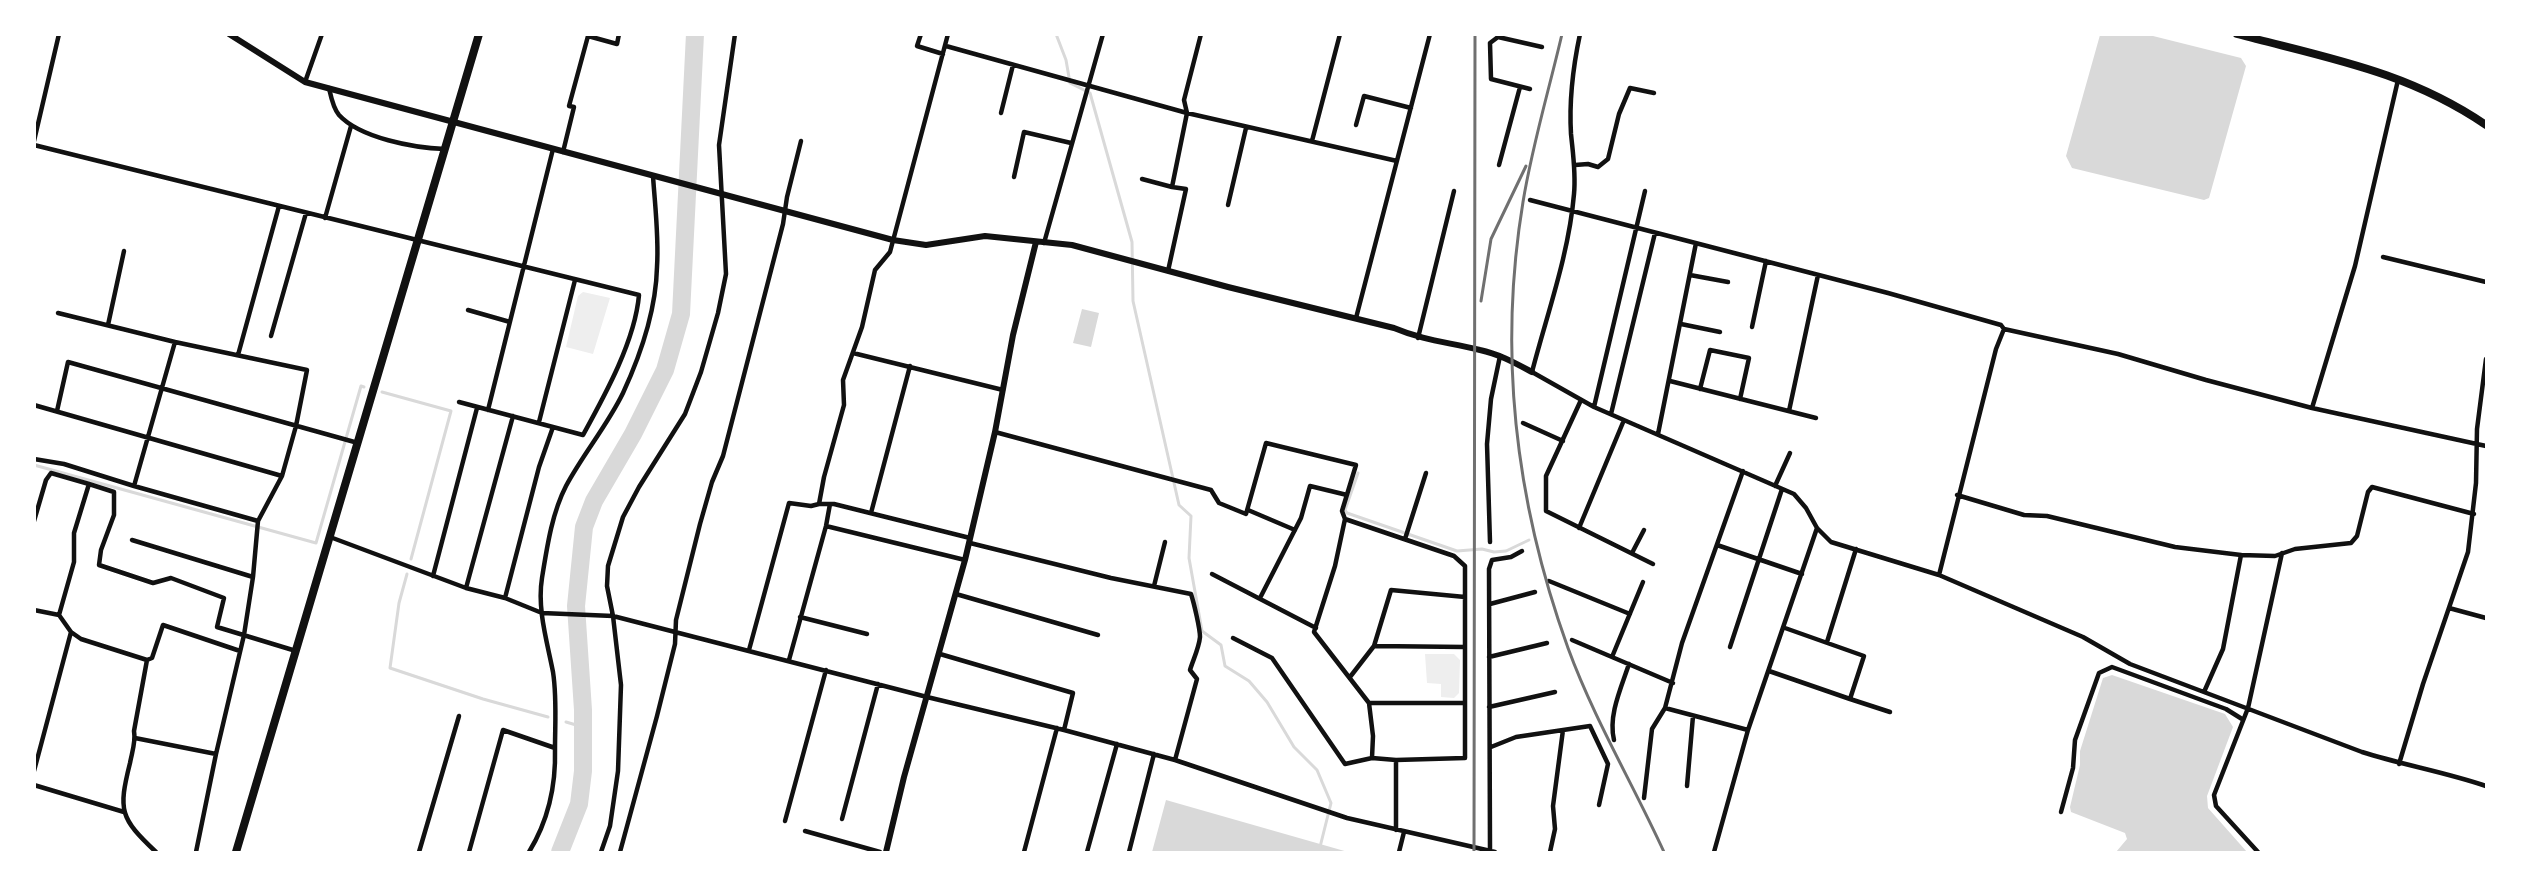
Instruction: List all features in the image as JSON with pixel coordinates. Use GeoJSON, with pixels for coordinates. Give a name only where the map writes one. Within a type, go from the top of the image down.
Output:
{"type":"FeatureCollection","features":[{"type":"Feature","properties":{"kind":"main road"},"geometry":{"type":"LineString","coordinates":[[236,852],[478,34]]}},
{"type":"Feature","properties":{"kind":"main road"},"geometry":{"type":"LineString","coordinates":[[2237,34],[2349,62],[2398,78],[2434,94],[2487,125]]}},
{"type":"Feature","properties":{"kind":"street"},"geometry":{"type":"LineString","coordinates":[[59,34],[34,143],[325,218],[639,295],[638,309],[616,372],[583,435],[459,402]]}},
{"type":"Feature","properties":{"kind":"street"},"geometry":{"type":"LineString","coordinates":[[229,34],[305,81],[893,240],[926,245],[985,236],[1072,245],[1394,327],[1418,338],[1500,356],[1594,407],[1794,494],[1806,508],[1817,528],[1831,542],[1939,575],[2083,637],[2130,664],[2362,752],[2399,764],[2454,775],[2487,786]]}},
{"type":"Feature","properties":{"kind":"street"},"geometry":{"type":"LineString","coordinates":[[305,81],[322,34]]}},
{"type":"Feature","properties":{"kind":"street"},"geometry":{"type":"LineString","coordinates":[[563,152],[574,107],[569,106],[588,36],[617,44],[619,34]]}},
{"type":"Feature","properties":{"kind":"street"},"geometry":{"type":"LineString","coordinates":[[601,852],[610,826],[618,771],[621,685],[610,616],[608,566],[623,517],[685,414],[701,372],[718,313],[726,274],[719,145],[735,34]]}},
{"type":"Feature","properties":{"kind":"street"},"geometry":{"type":"LineString","coordinates":[[921,34],[917,46],[943,54]]}},
{"type":"Feature","properties":{"kind":"street"},"geometry":{"type":"LineString","coordinates":[[819,504],[844,405],[843,380],[862,327],[875,270],[890,252],[948,34]]}},
{"type":"Feature","properties":{"kind":"street"},"geometry":{"type":"LineString","coordinates":[[886,852],[966,560],[995,432],[1013,335],[1103,34]]}},
{"type":"Feature","properties":{"kind":"street"},"geometry":{"type":"LineString","coordinates":[[1172,187],[1187,113],[1184,100],[1201,34]]}},
{"type":"Feature","properties":{"kind":"street"},"geometry":{"type":"LineString","coordinates":[[1312,141],[1340,34]]}},
{"type":"Feature","properties":{"kind":"street"},"geometry":{"type":"LineString","coordinates":[[1356,318],[1430,34]]}},
{"type":"Feature","properties":{"kind":"street"},"geometry":{"type":"LineString","coordinates":[[1518,42],[1520,34]]}},
{"type":"Feature","properties":{"kind":"street"},"geometry":{"type":"LineString","coordinates":[[1532,372],[1572,211],[1575,165],[1571,133],[1572,69],[1580,34]]}},
{"type":"Feature","properties":{"kind":"street"},"geometry":{"type":"LineString","coordinates":[[1530,89],[1491,79],[1490,43],[1498,37],[1542,47]]}},
{"type":"Feature","properties":{"kind":"street"},"geometry":{"type":"LineString","coordinates":[[945,46],[1087,89],[1246,128],[1397,161]]}},
{"type":"Feature","properties":{"kind":"street"},"geometry":{"type":"LineString","coordinates":[[1001,113],[1013,65]]}},
{"type":"Feature","properties":{"kind":"street"},"geometry":{"type":"LineString","coordinates":[[2312,408],[2355,266],[2398,78]]}},
{"type":"Feature","properties":{"kind":"street"},"geometry":{"type":"LineString","coordinates":[[1499,165],[1520,87]]}},
{"type":"Feature","properties":{"kind":"street"},"geometry":{"type":"LineString","coordinates":[[1575,165],[1588,164],[1598,167],[1608,159],[1619,114],[1630,87],[1654,93]]}},
{"type":"Feature","properties":{"kind":"street"},"geometry":{"type":"LineString","coordinates":[[329,88],[337,113],[351,126],[401,144],[422,148],[445,148]]}},
{"type":"Feature","properties":{"kind":"street"},"geometry":{"type":"LineString","coordinates":[[1356,124],[1364,96],[1411,108]]}},
{"type":"Feature","properties":{"kind":"street"},"geometry":{"type":"LineString","coordinates":[[325,218],[351,126]]}},
{"type":"Feature","properties":{"kind":"street"},"geometry":{"type":"LineString","coordinates":[[1228,205],[1246,128]]}},
{"type":"Feature","properties":{"kind":"street"},"geometry":{"type":"LineString","coordinates":[[1014,177],[1024,132],[1071,143]]}},
{"type":"Feature","properties":{"kind":"street"},"geometry":{"type":"LineString","coordinates":[[620,852],[675,644],[674,631],[700,524],[712,482],[723,456],[801,141]]}},
{"type":"Feature","properties":{"kind":"street"},"geometry":{"type":"LineString","coordinates":[[488,410],[553,149]]}},
{"type":"Feature","properties":{"kind":"street"},"geometry":{"type":"LineString","coordinates":[[529,852],[539,836],[554,786],[556,764],[557,721],[554,675],[542,578],[556,508],[567,485],[595,443],[622,393],[640,350],[654,301],[657,267],[654,176]]}},
{"type":"Feature","properties":{"kind":"street"},"geometry":{"type":"LineString","coordinates":[[1142,179],[1186,189],[1168,271]]}},
{"type":"Feature","properties":{"kind":"street"},"geometry":{"type":"LineString","coordinates":[[1418,338],[1454,191]]}},
{"type":"Feature","properties":{"kind":"street"},"geometry":{"type":"LineString","coordinates":[[1594,407],[1646,191]]}},
{"type":"Feature","properties":{"kind":"street"},"geometry":{"type":"LineString","coordinates":[[1530,200],[1818,275],[2001,325],[2004,329],[2118,354],[2312,408],[2487,446]]}},
{"type":"Feature","properties":{"kind":"street"},"geometry":{"type":"LineString","coordinates":[[238,355],[279,206]]}},
{"type":"Feature","properties":{"kind":"street"},"geometry":{"type":"LineString","coordinates":[[271,336],[306,213]]}},
{"type":"Feature","properties":{"kind":"street"},"geometry":{"type":"LineString","coordinates":[[1611,414],[1655,233]]}},
{"type":"Feature","properties":{"kind":"street"},"geometry":{"type":"LineString","coordinates":[[1658,434],[1696,243]]}},
{"type":"Feature","properties":{"kind":"street"},"geometry":{"type":"LineString","coordinates":[[108,326],[124,251]]}},
{"type":"Feature","properties":{"kind":"street"},"geometry":{"type":"LineString","coordinates":[[2383,257],[2487,282]]}},
{"type":"Feature","properties":{"kind":"street"},"geometry":{"type":"LineString","coordinates":[[1752,327],[1766,261]]}},
{"type":"Feature","properties":{"kind":"street"},"geometry":{"type":"LineString","coordinates":[[1690,275],[1728,282]]}},
{"type":"Feature","properties":{"kind":"street"},"geometry":{"type":"LineString","coordinates":[[1789,411],[1818,275]]}},
{"type":"Feature","properties":{"kind":"street"},"geometry":{"type":"LineString","coordinates":[[539,422],[575,280]]}},
{"type":"Feature","properties":{"kind":"street"},"geometry":{"type":"LineString","coordinates":[[468,310],[510,322]]}},
{"type":"Feature","properties":{"kind":"street"},"geometry":{"type":"LineString","coordinates":[[58,313],[175,342],[307,370],[296,426],[282,476],[258,521],[253,578],[244,635],[196,852]]}},
{"type":"Feature","properties":{"kind":"street"},"geometry":{"type":"LineString","coordinates":[[1681,324],[1720,332]]}},
{"type":"Feature","properties":{"kind":"street"},"geometry":{"type":"LineString","coordinates":[[1939,575],[1957,495],[1996,349],[2004,329]]}},
{"type":"Feature","properties":{"kind":"street"},"geometry":{"type":"LineString","coordinates":[[134,486],[175,342]]}},
{"type":"Feature","properties":{"kind":"street"},"geometry":{"type":"LineString","coordinates":[[1700,389],[1710,350],[1749,358],[1740,399]]}},
{"type":"Feature","properties":{"kind":"street"},"geometry":{"type":"LineString","coordinates":[[853,353],[1003,390]]}},
{"type":"Feature","properties":{"kind":"street"},"geometry":{"type":"LineString","coordinates":[[1490,542],[1487,444],[1491,399],[1500,356]]}},
{"type":"Feature","properties":{"kind":"street"},"geometry":{"type":"LineString","coordinates":[[2399,764],[2423,684],[2468,552],[2474,513],[2476,443],[2487,359]]}},
{"type":"Feature","properties":{"kind":"street"},"geometry":{"type":"LineString","coordinates":[[57,411],[68,362],[357,443]]}},
{"type":"Feature","properties":{"kind":"street"},"geometry":{"type":"LineString","coordinates":[[871,513],[910,366]]}},
{"type":"Feature","properties":{"kind":"street"},"geometry":{"type":"LineString","coordinates":[[1670,381],[1816,418]]}},
{"type":"Feature","properties":{"kind":"street"},"geometry":{"type":"LineString","coordinates":[[1581,400],[1546,476],[1546,511],[1653,564]]}},
{"type":"Feature","properties":{"kind":"street"},"geometry":{"type":"LineString","coordinates":[[34,405],[282,476]]}},
{"type":"Feature","properties":{"kind":"street"},"geometry":{"type":"LineString","coordinates":[[432,576],[477,408]]}},
{"type":"Feature","properties":{"kind":"street"},"geometry":{"type":"LineString","coordinates":[[466,588],[513,416]]}},
{"type":"Feature","properties":{"kind":"street"},"geometry":{"type":"LineString","coordinates":[[1579,528],[1624,420]]}},
{"type":"Feature","properties":{"kind":"street"},"geometry":{"type":"LineString","coordinates":[[1523,423],[1563,441]]}},
{"type":"Feature","properties":{"kind":"street"},"geometry":{"type":"LineString","coordinates":[[505,598],[539,467],[553,427]]}},
{"type":"Feature","properties":{"kind":"street"},"geometry":{"type":"LineString","coordinates":[[995,432],[1211,490],[1219,503],[1246,514],[1266,443],[1356,465],[1342,511],[1345,519],[1335,566],[1314,632],[1369,703],[1373,736],[1372,758]]}},
{"type":"Feature","properties":{"kind":"street"},"geometry":{"type":"LineString","coordinates":[[1776,486],[1790,453]]}},
{"type":"Feature","properties":{"kind":"street"},"geometry":{"type":"LineString","coordinates":[[34,459],[64,464],[258,521]]}},
{"type":"Feature","properties":{"kind":"street"},"geometry":{"type":"LineString","coordinates":[[1644,798],[1652,729],[1665,708],[1682,643],[1743,471]]}},
{"type":"Feature","properties":{"kind":"street"},"geometry":{"type":"LineString","coordinates":[[34,521],[46,480],[51,473],[114,492],[114,515],[101,550],[99,565],[153,583],[171,578],[224,598],[217,627],[296,651]]}},
{"type":"Feature","properties":{"kind":"street"},"geometry":{"type":"LineString","coordinates":[[1406,536],[1426,473]]}},
{"type":"Feature","properties":{"kind":"street"},"geometry":{"type":"LineString","coordinates":[[59,615],[74,562],[74,532],[89,484]]}},
{"type":"Feature","properties":{"kind":"street"},"geometry":{"type":"LineString","coordinates":[[1260,598],[1296,530],[1310,486],[1347,495]]}},
{"type":"Feature","properties":{"kind":"street"},"geometry":{"type":"LineString","coordinates":[[1957,495],[2024,515],[2047,516],[2175,547],[2241,555],[2275,556],[2295,549],[2352,543],[2368,492],[2372,487],[2474,513]]}},
{"type":"Feature","properties":{"kind":"street"},"geometry":{"type":"LineString","coordinates":[[1730,647],[1782,489]]}},
{"type":"Feature","properties":{"kind":"street"},"geometry":{"type":"LineString","coordinates":[[749,650],[789,503],[811,506],[830,504],[871,513],[1111,578],[1191,594],[1200,636],[1190,670],[1197,679],[1175,760]]}},
{"type":"Feature","properties":{"kind":"street"},"geometry":{"type":"LineString","coordinates":[[789,660],[830,504]]}},
{"type":"Feature","properties":{"kind":"street"},"geometry":{"type":"LineString","coordinates":[[1248,510],[1296,530]]}},
{"type":"Feature","properties":{"kind":"street"},"geometry":{"type":"LineString","coordinates":[[1233,638],[1272,658],[1346,764],[1372,758],[1396,760],[1465,758],[1465,566],[1454,556],[1406,536],[1345,519]]}},
{"type":"Feature","properties":{"kind":"street"},"geometry":{"type":"LineString","coordinates":[[826,526],[966,560]]}},
{"type":"Feature","properties":{"kind":"street"},"geometry":{"type":"LineString","coordinates":[[1713,852],[1748,730],[1785,628],[1817,528]]}},
{"type":"Feature","properties":{"kind":"street"},"geometry":{"type":"LineString","coordinates":[[1632,553],[1644,530]]}},
{"type":"Feature","properties":{"kind":"street"},"geometry":{"type":"LineString","coordinates":[[330,537],[432,576],[505,598],[545,614],[610,616],[674,631],[1117,744],[1175,760],[1347,818],[1493,852],[1489,707],[1489,569],[1492,560],[1511,557],[1522,551]]}},
{"type":"Feature","properties":{"kind":"street"},"geometry":{"type":"LineString","coordinates":[[132,540],[253,578]]}},
{"type":"Feature","properties":{"kind":"street"},"geometry":{"type":"LineString","coordinates":[[1154,586],[1165,542]]}},
{"type":"Feature","properties":{"kind":"street"},"geometry":{"type":"LineString","coordinates":[[1717,545],[1802,574]]}},
{"type":"Feature","properties":{"kind":"street"},"geometry":{"type":"LineString","coordinates":[[1827,642],[1856,549]]}},
{"type":"Feature","properties":{"kind":"street"},"geometry":{"type":"LineString","coordinates":[[2258,852],[2216,806],[2214,795],[2248,708],[2282,553]]}},
{"type":"Feature","properties":{"kind":"street"},"geometry":{"type":"LineString","coordinates":[[2204,692],[2223,649],[2241,555]]}},
{"type":"Feature","properties":{"kind":"street"},"geometry":{"type":"LineString","coordinates":[[1212,574],[1316,627]]}},
{"type":"Feature","properties":{"kind":"street"},"geometry":{"type":"LineString","coordinates":[[1549,581],[1630,614]]}},
{"type":"Feature","properties":{"kind":"street"},"geometry":{"type":"LineString","coordinates":[[1612,657],[1643,582]]}},
{"type":"Feature","properties":{"kind":"street"},"geometry":{"type":"LineString","coordinates":[[1350,676],[1374,646],[1391,590],[1465,597]]}},
{"type":"Feature","properties":{"kind":"street"},"geometry":{"type":"LineString","coordinates":[[1490,604],[1535,592]]}},
{"type":"Feature","properties":{"kind":"street"},"geometry":{"type":"LineString","coordinates":[[956,594],[1098,635]]}},
{"type":"Feature","properties":{"kind":"street"},"geometry":{"type":"LineString","coordinates":[[2450,608],[2487,618]]}},
{"type":"Feature","properties":{"kind":"street"},"geometry":{"type":"LineString","coordinates":[[34,610],[59,615],[70,632],[92,643],[147,660]]}},
{"type":"Feature","properties":{"kind":"street"},"geometry":{"type":"LineString","coordinates":[[800,617],[867,634]]}},
{"type":"Feature","properties":{"kind":"street"},"geometry":{"type":"LineString","coordinates":[[156,852],[137,834],[124,812],[122,795],[135,738],[134,731],[147,660],[152,657],[163,625],[240,651]]}},
{"type":"Feature","properties":{"kind":"street"},"geometry":{"type":"LineString","coordinates":[[1785,628],[1864,656],[1850,699]]}},
{"type":"Feature","properties":{"kind":"street"},"geometry":{"type":"LineString","coordinates":[[34,771],[70,632]]}},
{"type":"Feature","properties":{"kind":"street"},"geometry":{"type":"LineString","coordinates":[[1572,640],[1673,683]]}},
{"type":"Feature","properties":{"kind":"street"},"geometry":{"type":"LineString","coordinates":[[1489,657],[1547,644]]}},
{"type":"Feature","properties":{"kind":"street"},"geometry":{"type":"LineString","coordinates":[[1374,646],[1465,647]]}},
{"type":"Feature","properties":{"kind":"street"},"geometry":{"type":"LineString","coordinates":[[940,654],[1073,693],[1064,730]]}},
{"type":"Feature","properties":{"kind":"street"},"geometry":{"type":"LineString","coordinates":[[1614,740],[1611,729],[1618,696],[1629,664]]}},
{"type":"Feature","properties":{"kind":"street"},"geometry":{"type":"LineString","coordinates":[[2061,812],[2073,768],[2075,740],[2098,673],[2112,667],[2226,709],[2242,719]]}},
{"type":"Feature","properties":{"kind":"street"},"geometry":{"type":"LineString","coordinates":[[784,821],[826,670]]}},
{"type":"Feature","properties":{"kind":"street"},"geometry":{"type":"LineString","coordinates":[[1769,671],[1890,712]]}},
{"type":"Feature","properties":{"kind":"street"},"geometry":{"type":"LineString","coordinates":[[842,819],[878,684]]}},
{"type":"Feature","properties":{"kind":"street"},"geometry":{"type":"LineString","coordinates":[[1489,707],[1555,692]]}},
{"type":"Feature","properties":{"kind":"street"},"geometry":{"type":"LineString","coordinates":[[1369,703],[1464,703]]}},
{"type":"Feature","properties":{"kind":"street"},"geometry":{"type":"LineString","coordinates":[[1665,708],[1748,730]]}},
{"type":"Feature","properties":{"kind":"street"},"geometry":{"type":"LineString","coordinates":[[419,852],[459,716]]}},
{"type":"Feature","properties":{"kind":"street"},"geometry":{"type":"LineString","coordinates":[[1687,786],[1693,716]]}},
{"type":"Feature","properties":{"kind":"street"},"geometry":{"type":"LineString","coordinates":[[1491,747],[1516,737],[1590,726],[1608,764],[1599,805]]}},
{"type":"Feature","properties":{"kind":"street"},"geometry":{"type":"LineString","coordinates":[[1024,852],[1057,728]]}},
{"type":"Feature","properties":{"kind":"street"},"geometry":{"type":"LineString","coordinates":[[469,852],[503,730],[555,748]]}},
{"type":"Feature","properties":{"kind":"street"},"geometry":{"type":"LineString","coordinates":[[1550,852],[1555,830],[1552,806],[1563,730]]}},
{"type":"Feature","properties":{"kind":"street"},"geometry":{"type":"LineString","coordinates":[[135,738],[216,754]]}},
{"type":"Feature","properties":{"kind":"street"},"geometry":{"type":"LineString","coordinates":[[1087,852],[1117,744]]}},
{"type":"Feature","properties":{"kind":"street"},"geometry":{"type":"LineString","coordinates":[[1129,852],[1154,754]]}},
{"type":"Feature","properties":{"kind":"street"},"geometry":{"type":"LineString","coordinates":[[1396,760],[1396,830]]}},
{"type":"Feature","properties":{"kind":"street"},"geometry":{"type":"LineString","coordinates":[[35,788],[124,812]]}},
{"type":"Feature","properties":{"kind":"street"},"geometry":{"type":"LineString","coordinates":[[805,831],[880,852]]}},
{"type":"Feature","properties":{"kind":"street"},"geometry":{"type":"LineString","coordinates":[[1399,852],[1404,831]]}},
{"type":"Feature","properties":{"kind":"shaded area"},"geometry":{"type":"Polygon","coordinates":[[[2100,35],[2149,35],[2241,58],[2246,66],[2209,198],[2204,200],[2072,168],[2066,156],[2100,35]]]}},
{"type":"Feature","properties":{"kind":"shaded area"},"geometry":{"type":"Polygon","coordinates":[[[583,292],[610,298],[593,354],[566,347],[578,296],[583,292]]]}},
{"type":"Feature","properties":{"kind":"shaded area"},"geometry":{"type":"Polygon","coordinates":[[[1082,309],[1099,313],[1091,347],[1073,343],[1082,309]]]}},
{"type":"Feature","properties":{"kind":"shaded area"},"geometry":{"type":"Polygon","coordinates":[[[1425,654],[1454,654],[1460,660],[1459,693],[1454,698],[1441,697],[1441,684],[1427,683],[1425,654]]]}},
{"type":"Feature","properties":{"kind":"shaded area"},"geometry":{"type":"Polygon","coordinates":[[[2112,675],[2225,714],[2233,727],[2207,796],[2208,808],[2247,852],[2116,852],[2127,839],[2125,833],[2071,812],[2070,807],[2080,765],[2080,751],[2103,678],[2112,675]]]}},
{"type":"Feature","properties":{"kind":"shaded area"},"geometry":{"type":"Polygon","coordinates":[[[1166,800],[1348,852],[1152,852],[1166,800]]]}},
{"type":"Feature","properties":{"kind":"waterway"},"geometry":{"type":"LineString","coordinates":[[560,852],[579,804],[583,771],[583,710],[576,606],[584,527],[594,501],[633,434],[665,370],[681,314],[695,34]]}},
{"type":"Feature","properties":{"kind":"waterway"},"geometry":{"type":"LineString","coordinates":[[1056,34],[1066,60],[1070,83],[1090,93],[1132,242],[1133,301],[1179,505],[1191,516],[1189,558],[1202,631],[1221,645],[1225,666],[1249,681],[1267,702],[1294,747],[1317,770],[1331,803],[1317,852]]}},
{"type":"Feature","properties":{"kind":"waterway"},"geometry":{"type":"LineString","coordinates":[[34,465],[316,543],[361,386],[364,387]]}},
{"type":"Feature","properties":{"kind":"waterway"},"geometry":{"type":"LineString","coordinates":[[382,392],[451,411],[411,559]]}},
{"type":"Feature","properties":{"kind":"waterway"},"geometry":{"type":"LineString","coordinates":[[1358,473],[1345,510],[1347,513],[1457,551],[1482,549],[1494,552],[1506,551],[1529,540]]}},
{"type":"Feature","properties":{"kind":"waterway"},"geometry":{"type":"LineString","coordinates":[[407,574],[399,603],[390,668],[483,699],[548,717]]}},
{"type":"Feature","properties":{"kind":"waterway"},"geometry":{"type":"LineString","coordinates":[[566,722],[583,727]]}},
{"type":"Feature","properties":{"kind":"railway"},"geometry":{"type":"LineString","coordinates":[[1474,852],[1475,34]]}},
{"type":"Feature","properties":{"kind":"railway"},"geometry":{"type":"LineString","coordinates":[[1562,34],[1531,160],[1516,259],[1512,315],[1517,428],[1524,483],[1536,539],[1550,594],[1568,648],[1602,726],[1664,852]]}},
{"type":"Feature","properties":{"kind":"railway"},"geometry":{"type":"LineString","coordinates":[[1481,301],[1491,239],[1526,166]]}}]}
